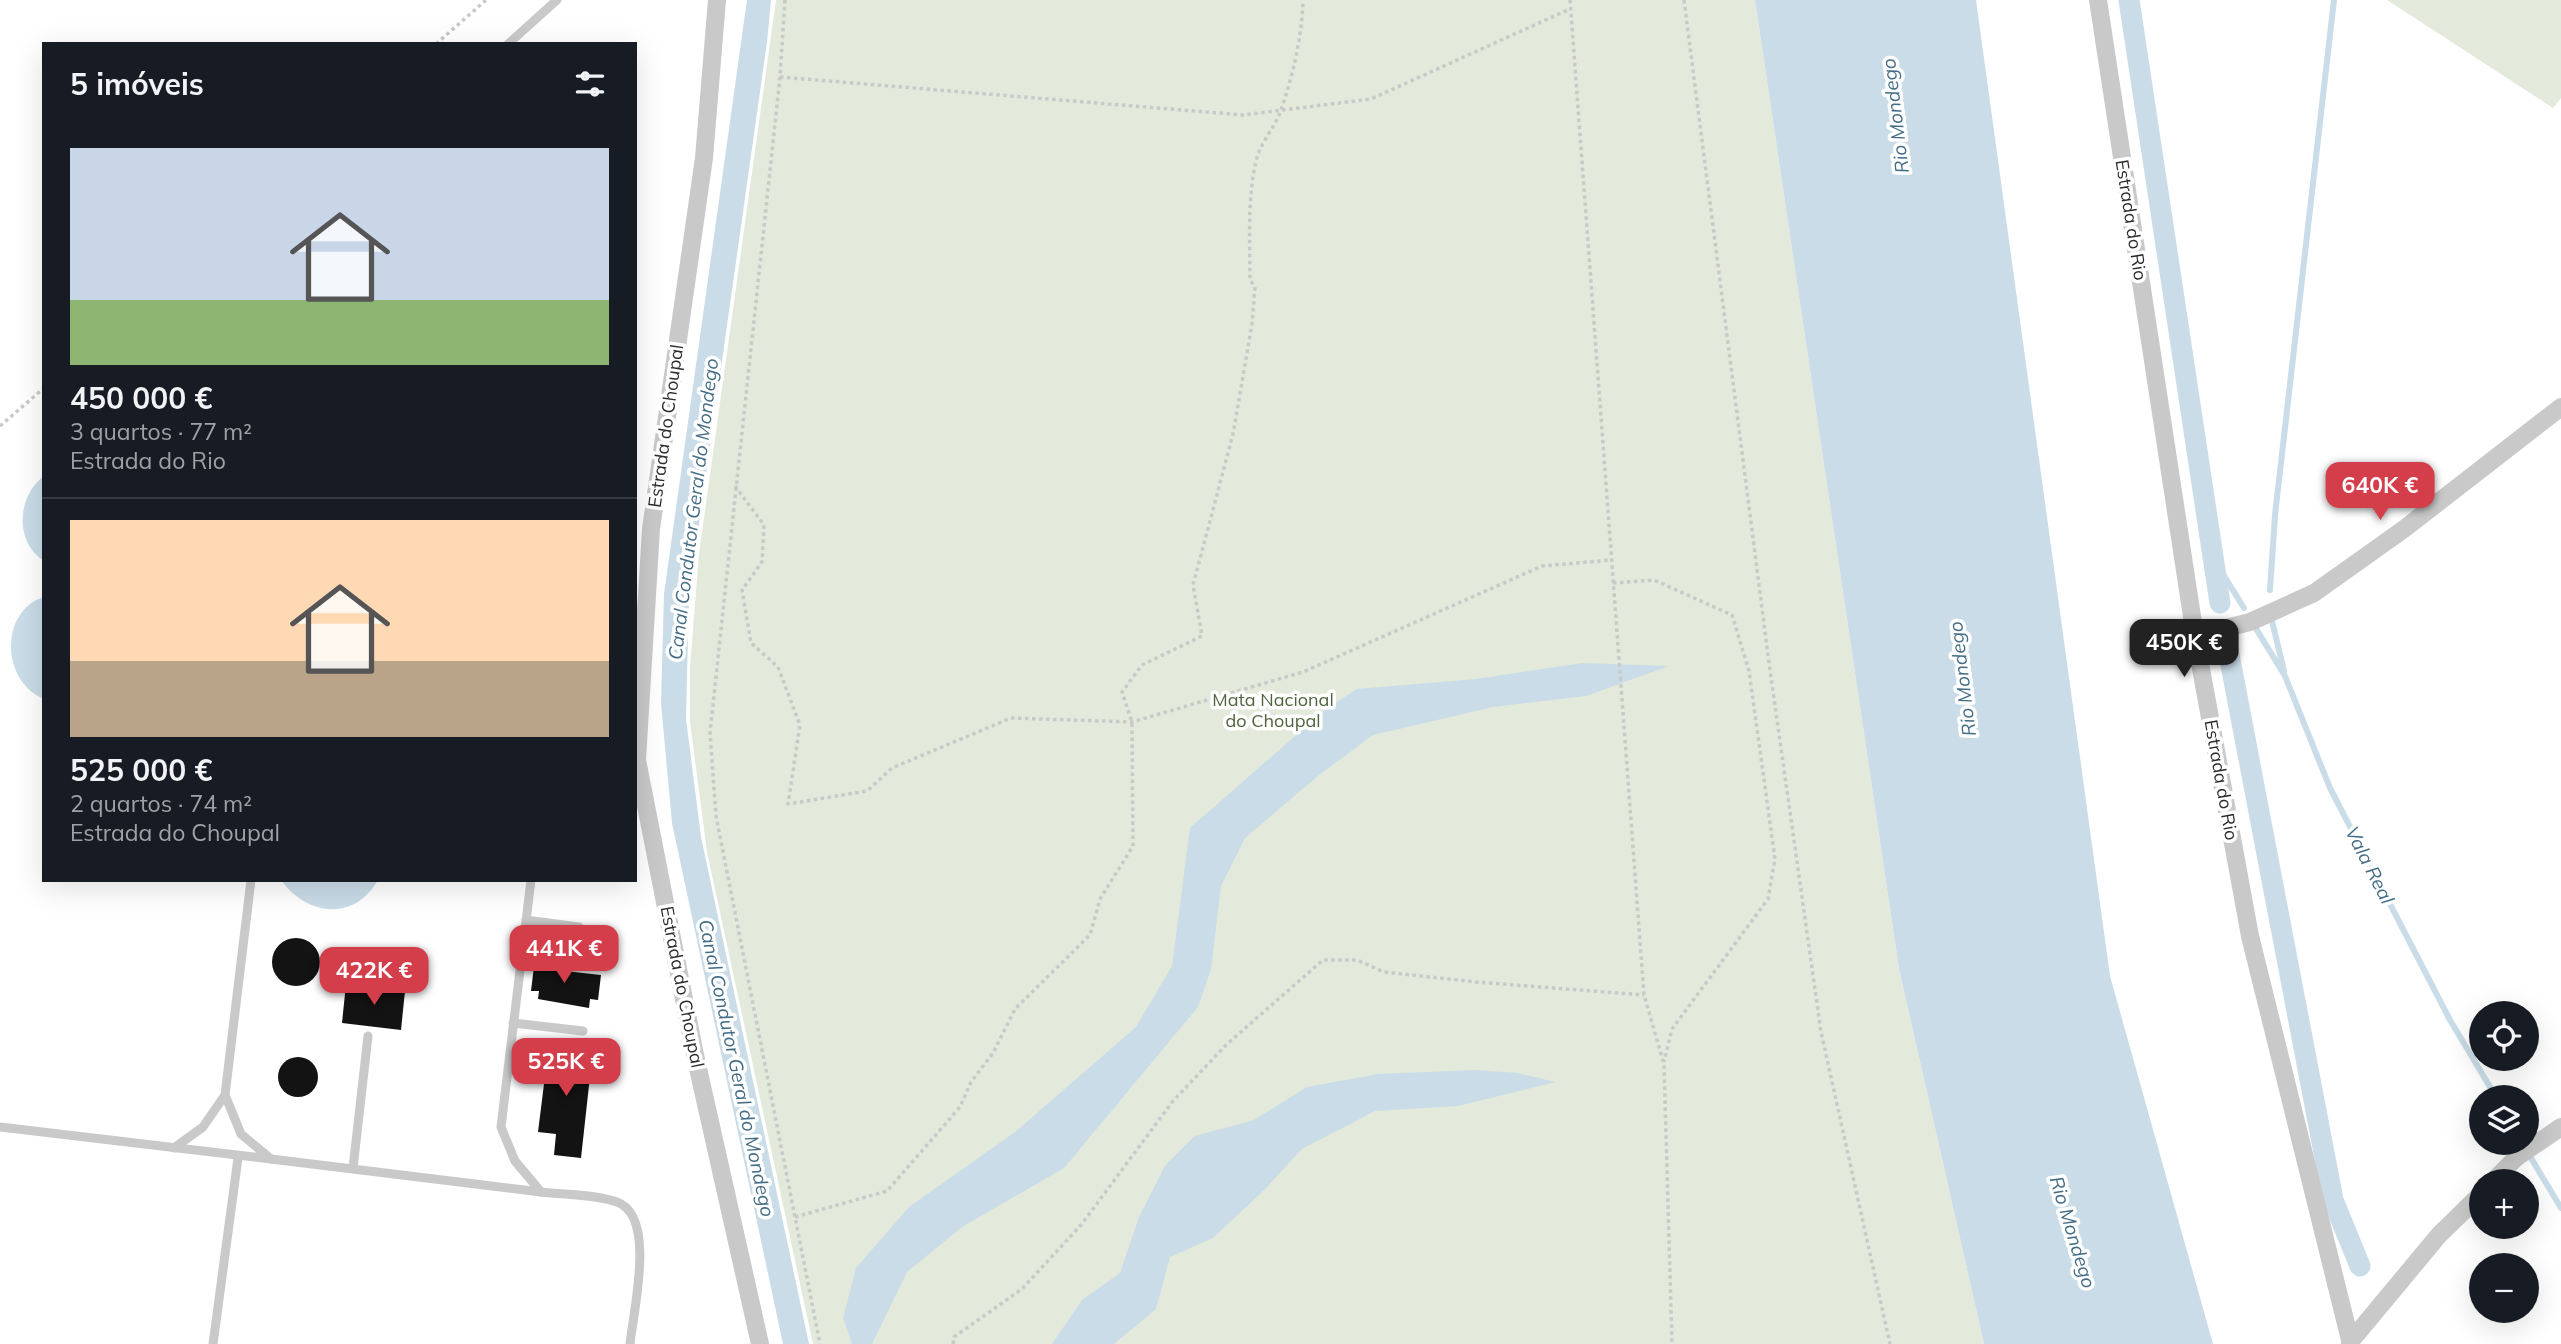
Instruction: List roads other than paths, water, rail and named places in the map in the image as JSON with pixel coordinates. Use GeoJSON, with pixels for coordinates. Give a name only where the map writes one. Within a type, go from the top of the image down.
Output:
{"type":"FeatureCollection","features":[{"type":"Feature","properties":{"kind":"street","name":"Estrada do Choupal"},"geometry":{"type":"LineString","coordinates":[[717,0],[704,159],[651,529],[637,760],[695,1055],[760,1344]]}},
{"type":"Feature","properties":{"kind":"street","name":"Estrada do Rio"},"geometry":{"type":"LineString","coordinates":[[2098,0],[2195,636],[2250,936],[2350,1343]]}},
{"type":"Feature","properties":{"kind":"street"},"geometry":{"type":"LineString","coordinates":[[2195,636],[2250,622],[2314,593],[2404,528],[2561,407]]}},
{"type":"Feature","properties":{"kind":"street"},"geometry":{"type":"LineString","coordinates":[[2505,1169],[2517,1157],[2561,1127]]}},
{"type":"Feature","properties":{"kind":"street"},"geometry":{"type":"LineString","coordinates":[[2350,1343],[2438,1235],[2469,1205]]}},
{"type":"Feature","properties":{"kind":"lane"},"geometry":{"type":"LineString","coordinates":[[510,42],[557,0]]}},
{"type":"Feature","properties":{"kind":"lane"},"geometry":{"type":"LineString","coordinates":[[174,1148],[203,1127],[225,1095],[250,882]]}},
{"type":"Feature","properties":{"kind":"lane"},"geometry":{"type":"LineString","coordinates":[[531,882],[501,1127],[515,1161],[541,1192]]}},
{"type":"Feature","properties":{"kind":"lane"},"geometry":{"type":"LineString","coordinates":[[526,920],[579,927],[575,958]]}},
{"type":"Feature","properties":{"kind":"lane"},"geometry":{"type":"LineString","coordinates":[[513,1023],[583,1031]]}},
{"type":"Feature","properties":{"kind":"lane"},"geometry":{"type":"LineString","coordinates":[[353,1168],[368,1036]]}},
{"type":"Feature","properties":{"kind":"lane"},"geometry":{"type":"LineString","coordinates":[[225,1095],[241,1134],[271,1159]]}},
{"type":"Feature","properties":{"kind":"lane"},"geometry":{"type":"LineString","coordinates":[[0,1128],[238,1158],[353,1168],[618,1202],[635,1217],[641,1247],[630,1344]]}},
{"type":"Feature","properties":{"kind":"lane"},"geometry":{"type":"LineString","coordinates":[[213,1344],[238,1158]]}},
{"type":"Feature","properties":{"kind":"water","name":"Canal Condutor Geral do Mondego"},"geometry":{"type":"Polygon","coordinates":[[[747,0],[771,0],[689,595],[686,719],[701,837],[809,1344],[783,1344],[672,823],[661,703],[664,594],[747,0]]]}},
{"type":"Feature","properties":{"kind":"water","name":"Rio Mondego"},"geometry":{"type":"Polygon","coordinates":[[[1755,0],[1976,0],[2110,976],[2213,1344],[1984,1344],[1899,969],[1755,0]]]}},
{"type":"Feature","properties":{"kind":"water"},"geometry":{"type":"Polygon","coordinates":[[[42,478],[42,559],[34,553],[24,531],[24,507],[35,485],[42,478]]]}},
{"type":"Feature","properties":{"kind":"water"},"geometry":{"type":"Polygon","coordinates":[[[42,598],[42,698],[30,690],[19,677],[13,662],[13,630],[19,616],[30,604],[42,598]]]}},
{"type":"Feature","properties":{"kind":"water"},"geometry":{"type":"Polygon","coordinates":[[[1583,663],[1669,666],[1586,696],[1493,707],[1373,735],[1319,775],[1245,838],[1221,886],[1211,969],[1198,1007],[1064,1168],[962,1227],[907,1272],[872,1344],[852,1344],[843,1318],[856,1268],[909,1207],[1015,1132],[1136,1027],[1172,966],[1190,828],[1326,709],[1357,689],[1476,679],[1583,663]]]}},
{"type":"Feature","properties":{"kind":"water"},"geometry":{"type":"Polygon","coordinates":[[[283,882],[377,882],[368,894],[344,908],[317,907],[292,892],[283,882]]]}},
{"type":"Feature","properties":{"kind":"water"},"geometry":{"type":"Polygon","coordinates":[[[1474,1070],[1518,1073],[1555,1082],[1458,1106],[1375,1111],[1302,1149],[1264,1190],[1213,1238],[1170,1257],[1156,1309],[1114,1344],[1052,1344],[1082,1300],[1120,1273],[1139,1217],[1165,1166],[1195,1136],[1254,1120],[1307,1087],[1378,1074],[1474,1070]]]}},
{"type":"Feature","properties":{"kind":"waterway"},"geometry":{"type":"LineString","coordinates":[[2129,0],[2220,603]]}},
{"type":"Feature","properties":{"kind":"waterway"},"geometry":{"type":"LineString","coordinates":[[2270,590],[2275,515],[2334,0]]}},
{"type":"Feature","properties":{"kind":"waterway","name":"Vala Real"},"geometry":{"type":"LineString","coordinates":[[2213,558],[2244,608]]}},
{"type":"Feature","properties":{"kind":"waterway"},"geometry":{"type":"LineString","coordinates":[[2272,621],[2284,671]]}},
{"type":"Feature","properties":{"kind":"waterway","name":"Vala Real"},"geometry":{"type":"LineString","coordinates":[[2255,627],[2285,676],[2330,788],[2450,1020],[2489,1085]]}},
{"type":"Feature","properties":{"kind":"waterway"},"geometry":{"type":"LineString","coordinates":[[2227,644],[2333,1200],[2360,1266]]}},
{"type":"Feature","properties":{"kind":"waterway","name":"Vala Real"},"geometry":{"type":"LineString","coordinates":[[2531,1158],[2561,1208]]}},
{"type":"Feature","properties":{"kind":"park label","name":"Mata Nacional do Choupal"},"geometry":{"type":"Point","coordinates":[1273,710]}}]}
